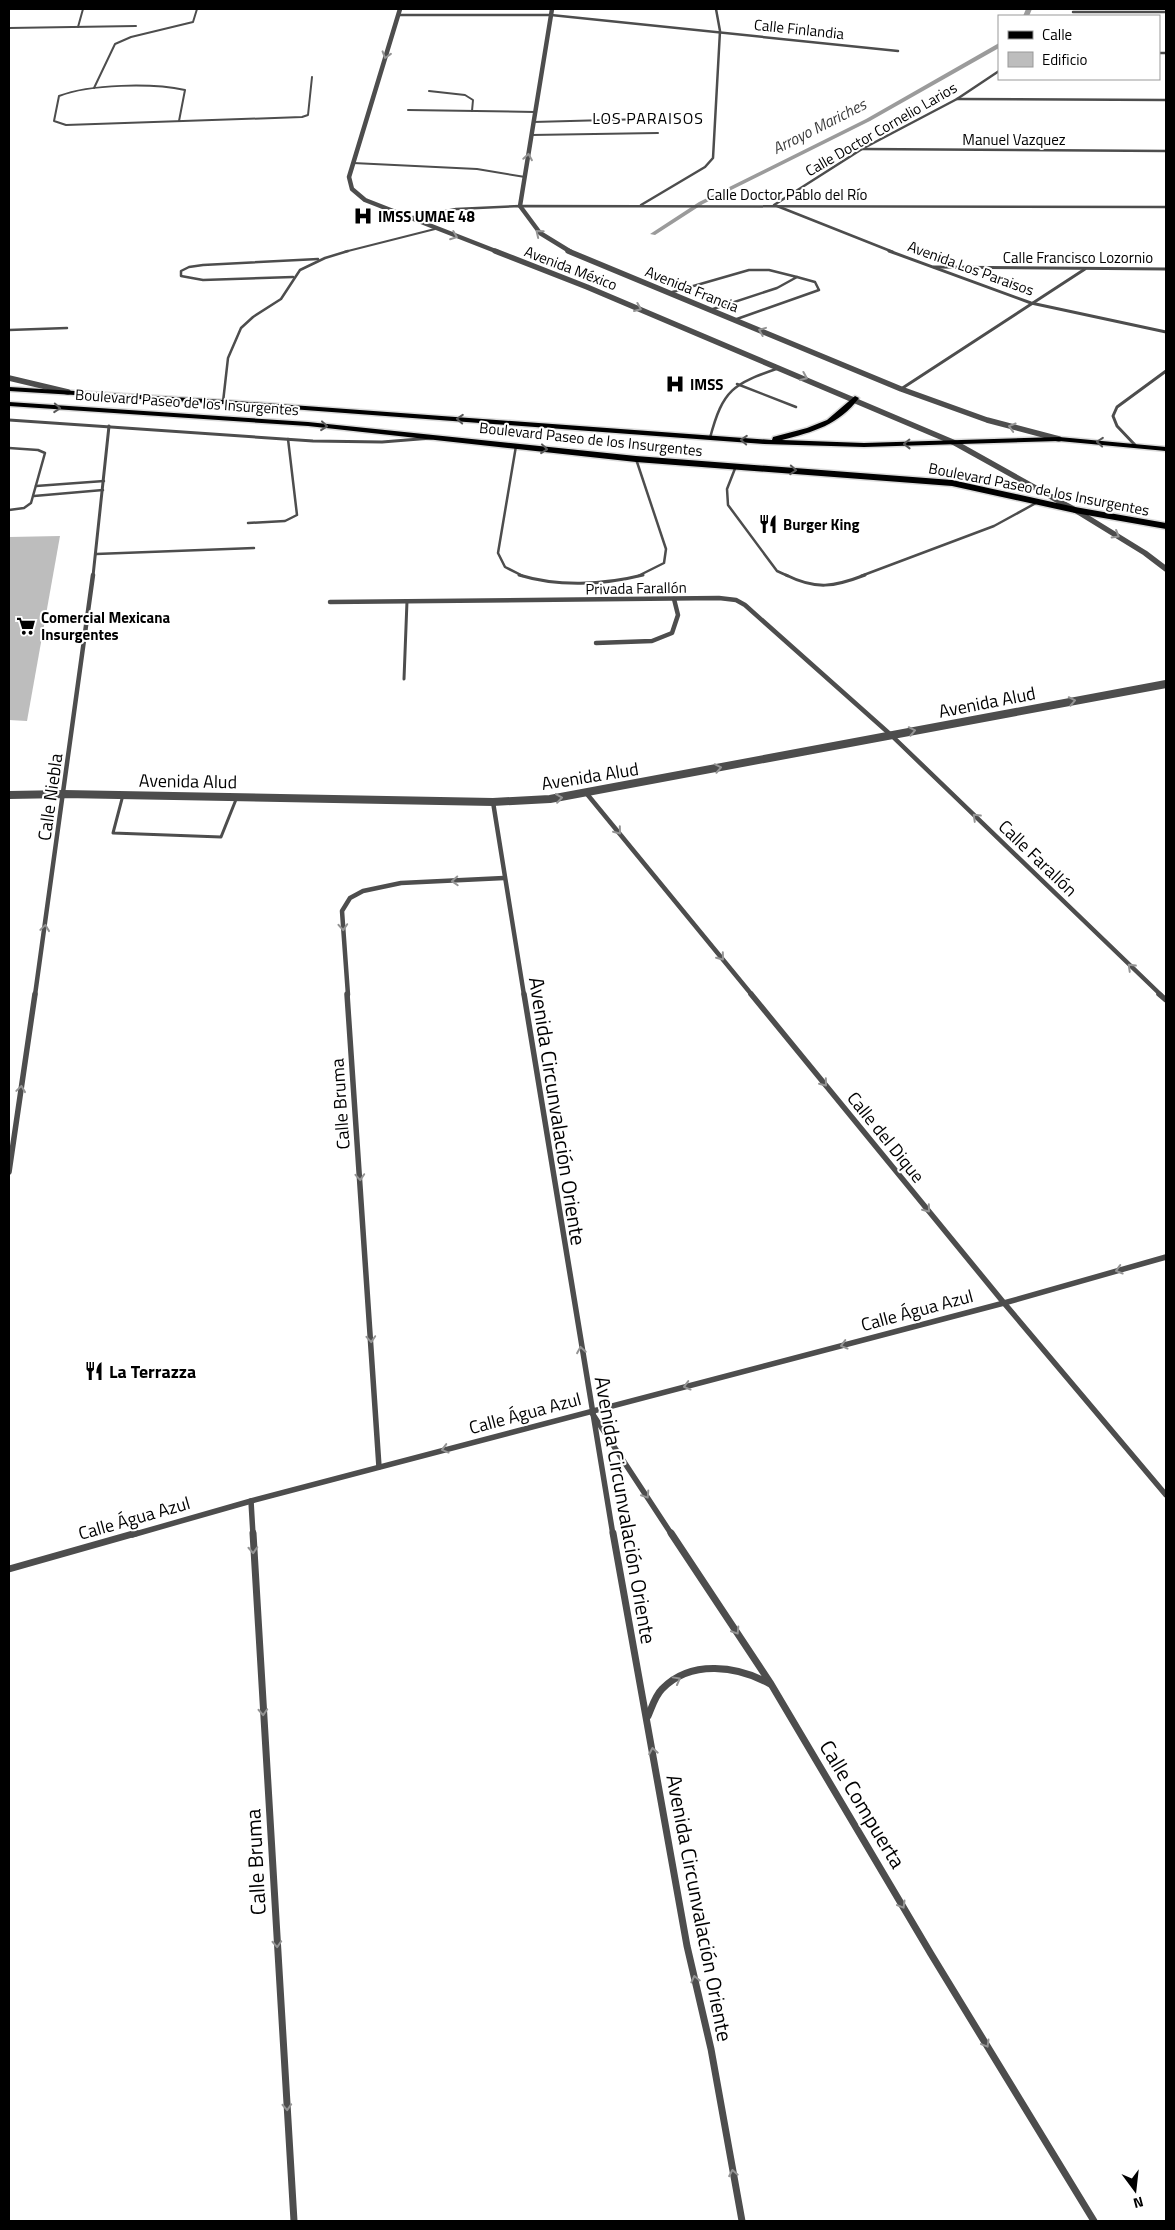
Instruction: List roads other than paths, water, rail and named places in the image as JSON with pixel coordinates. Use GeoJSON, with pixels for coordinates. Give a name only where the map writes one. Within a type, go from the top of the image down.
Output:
{"type":"FeatureCollection","features":[{"type":"Feature","properties":{"kind":"main road","name":"Boulevard Paseo de los Insurgentes"},"geometry":{"type":"LineString","coordinates":[[9,389],[223,402],[764,442],[864,445],[1059,439],[1166,449]]}},
{"type":"Feature","properties":{"kind":"main road"},"geometry":{"type":"LineString","coordinates":[[764,442],[835,421],[846,412],[855,398]]}},
{"type":"Feature","properties":{"kind":"main road","name":"Boulevard Paseo de los Insurgentes"},"geometry":{"type":"LineString","coordinates":[[9,404],[308,424],[636,459],[952,483],[1075,510],[1166,526]]}},
{"type":"Feature","properties":{"kind":"street","name":"Avenida México"},"geometry":{"type":"LineString","coordinates":[[400,9],[349,178],[352,189],[365,200],[587,287],[855,398],[955,443],[1075,510]]}},
{"type":"Feature","properties":{"kind":"street"},"geometry":{"type":"LineString","coordinates":[[520,206],[552,9]]}},
{"type":"Feature","properties":{"kind":"street"},"geometry":{"type":"LineString","coordinates":[[640,205],[705,167],[714,158],[720,31],[716,9]]}},
{"type":"Feature","properties":{"kind":"street"},"geometry":{"type":"LineString","coordinates":[[1073,10],[1166,12]]}},
{"type":"Feature","properties":{"kind":"street","name":"Calle Finlandia"},"geometry":{"type":"LineString","coordinates":[[398,15],[550,15],[720,31],[898,51]]}},
{"type":"Feature","properties":{"kind":"street","name":"Calle Doctor Cornelio Larios"},"geometry":{"type":"LineString","coordinates":[[774,205],[862,150],[957,99],[998,72]]}},
{"type":"Feature","properties":{"kind":"street"},"geometry":{"type":"LineString","coordinates":[[957,99],[1166,100]]}},
{"type":"Feature","properties":{"kind":"street","name":"Manuel Vazquez"},"geometry":{"type":"LineString","coordinates":[[862,150],[1166,151]]}},
{"type":"Feature","properties":{"kind":"street","name":"Avenida Los Paraisos"},"geometry":{"type":"LineString","coordinates":[[774,205],[930,267],[1031,303],[1166,332]]}},
{"type":"Feature","properties":{"kind":"street","name":"Calle Doctor Pablo del Río"},"geometry":{"type":"LineString","coordinates":[[408,218],[456,209],[520,206],[1166,207]]}},
{"type":"Feature","properties":{"kind":"street","name":"Avenida Francia"},"geometry":{"type":"LineString","coordinates":[[520,206],[528,223],[554,244],[901,389],[987,420],[1059,439]]}},
{"type":"Feature","properties":{"kind":"street","name":"Calle Francisco Lozornio"},"geometry":{"type":"LineString","coordinates":[[930,267],[1166,268]]}},
{"type":"Feature","properties":{"kind":"street"},"geometry":{"type":"LineString","coordinates":[[901,389],[1086,268]]}},
{"type":"Feature","properties":{"kind":"street"},"geometry":{"type":"LineString","coordinates":[[1134,445],[1117,426],[1113,416],[1117,407],[1166,371]]}},
{"type":"Feature","properties":{"kind":"street"},"geometry":{"type":"LineString","coordinates":[[9,378],[68,392]]}},
{"type":"Feature","properties":{"kind":"street"},"geometry":{"type":"LineString","coordinates":[[9,420],[288,439],[363,442],[444,438]]}},
{"type":"Feature","properties":{"kind":"street","name":"Calle Niebla"},"geometry":{"type":"LineString","coordinates":[[9,1172],[64,794],[96,554],[110,426]]}},
{"type":"Feature","properties":{"kind":"street"},"geometry":{"type":"LineString","coordinates":[[1075,510],[1145,553],[1166,569]]}},
{"type":"Feature","properties":{"kind":"street","name":"Privada Farallón"},"geometry":{"type":"LineString","coordinates":[[330,602],[719,598],[736,600],[745,605],[891,735]]}},
{"type":"Feature","properties":{"kind":"street"},"geometry":{"type":"LineString","coordinates":[[596,643],[652,640],[672,633],[678,615],[674,599]]}},
{"type":"Feature","properties":{"kind":"street","name":"Avenida Alud"},"geometry":{"type":"LineString","coordinates":[[9,795],[64,794],[492,802],[550,799],[587,794],[1166,684]]}},
{"type":"Feature","properties":{"kind":"street","name":"Calle Farallón"},"geometry":{"type":"LineString","coordinates":[[891,735],[1166,1000]]}},
{"type":"Feature","properties":{"kind":"street","name":"Calle del Dique"},"geometry":{"type":"LineString","coordinates":[[587,794],[1004,1303],[1166,1495]]}},
{"type":"Feature","properties":{"kind":"street","name":"Avenida Circunvalación Oriente"},"geometry":{"type":"LineString","coordinates":[[492,802],[590,1411],[647,1716],[687,1946],[711,2049],[742,2221]]}},
{"type":"Feature","properties":{"kind":"street","name":"Calle Bruma"},"geometry":{"type":"LineString","coordinates":[[379,1467],[342,911],[348,899],[365,890],[388,885],[504,878]]}},
{"type":"Feature","properties":{"kind":"street","name":"Calle Água Azul"},"geometry":{"type":"LineString","coordinates":[[9,1569],[250,1501],[1004,1303],[1166,1257]]}},
{"type":"Feature","properties":{"kind":"street","name":"Calle Compuerta"},"geometry":{"type":"LineString","coordinates":[[590,1411],[771,1684],[931,1954],[1094,2221]]}},
{"type":"Feature","properties":{"kind":"street","name":"Calle Bruma"},"geometry":{"type":"LineString","coordinates":[[250,1501],[294,2221]]}},
{"type":"Feature","properties":{"kind":"street"},"geometry":{"type":"LineString","coordinates":[[647,1716],[662,1689],[678,1678],[698,1671],[723,1668],[743,1671],[771,1684]]}},
{"type":"Feature","properties":{"kind":"lane"},"geometry":{"type":"LineString","coordinates":[[78,26],[83,9]]}},
{"type":"Feature","properties":{"kind":"lane"},"geometry":{"type":"LineString","coordinates":[[94,88],[115,44],[131,37],[193,22],[196,19],[197,9]]}},
{"type":"Feature","properties":{"kind":"lane"},"geometry":{"type":"LineString","coordinates":[[310,9],[346,9]]}},
{"type":"Feature","properties":{"kind":"lane"},"geometry":{"type":"LineString","coordinates":[[9,28],[136,26]]}},
{"type":"Feature","properties":{"kind":"lane"},"geometry":{"type":"LineString","coordinates":[[179,121],[184,89],[94,88],[75,90],[59,96],[54,123],[66,125],[179,121],[306,116],[308,114],[312,76]]}},
{"type":"Feature","properties":{"kind":"lane"},"geometry":{"type":"LineString","coordinates":[[429,91],[464,95],[473,100],[472,111]]}},
{"type":"Feature","properties":{"kind":"lane"},"geometry":{"type":"LineString","coordinates":[[408,110],[535,112]]}},
{"type":"Feature","properties":{"kind":"lane"},"geometry":{"type":"LineString","coordinates":[[534,122],[645,119]]}},
{"type":"Feature","properties":{"kind":"lane"},"geometry":{"type":"LineString","coordinates":[[531,135],[658,133]]}},
{"type":"Feature","properties":{"kind":"lane"},"geometry":{"type":"LineString","coordinates":[[353,163],[477,169],[525,177]]}},
{"type":"Feature","properties":{"kind":"lane"},"geometry":{"type":"LineString","coordinates":[[223,402],[224,375],[233,340],[239,329],[250,319],[281,298],[293,277],[308,265],[323,259],[435,229]]}},
{"type":"Feature","properties":{"kind":"lane"},"geometry":{"type":"LineString","coordinates":[[293,277],[203,280],[189,279],[181,276],[181,271],[189,267],[203,265],[323,259]]}},
{"type":"Feature","properties":{"kind":"lane"},"geometry":{"type":"LineString","coordinates":[[669,293],[749,270],[769,270],[815,282],[820,290],[734,320]]}},
{"type":"Feature","properties":{"kind":"lane"},"geometry":{"type":"LineString","coordinates":[[710,310],[778,288],[797,277]]}},
{"type":"Feature","properties":{"kind":"lane"},"geometry":{"type":"LineString","coordinates":[[9,330],[67,328]]}},
{"type":"Feature","properties":{"kind":"lane"},"geometry":{"type":"LineString","coordinates":[[710,438],[714,418],[723,397],[737,384],[782,368]]}},
{"type":"Feature","properties":{"kind":"lane"},"geometry":{"type":"LineString","coordinates":[[737,384],[796,407]]}},
{"type":"Feature","properties":{"kind":"lane"},"geometry":{"type":"LineString","coordinates":[[248,523],[285,521],[297,515],[288,439]]}},
{"type":"Feature","properties":{"kind":"lane"},"geometry":{"type":"LineString","coordinates":[[516,446],[498,553],[505,567],[524,578],[552,581],[611,582],[646,574],[664,563],[666,549],[636,459]]}},
{"type":"Feature","properties":{"kind":"lane"},"geometry":{"type":"LineString","coordinates":[[9,448],[44,452],[34,496],[29,506],[9,510]]}},
{"type":"Feature","properties":{"kind":"lane"},"geometry":{"type":"LineString","coordinates":[[736,466],[727,490],[728,505],[777,572],[804,584],[839,585],[994,526],[1038,502]]}},
{"type":"Feature","properties":{"kind":"lane"},"geometry":{"type":"LineString","coordinates":[[36,486],[104,481]]}},
{"type":"Feature","properties":{"kind":"lane"},"geometry":{"type":"LineString","coordinates":[[34,496],[103,490]]}},
{"type":"Feature","properties":{"kind":"lane"},"geometry":{"type":"LineString","coordinates":[[96,554],[254,548]]}},
{"type":"Feature","properties":{"kind":"lane"},"geometry":{"type":"LineString","coordinates":[[404,679],[407,602]]}},
{"type":"Feature","properties":{"kind":"lane"},"geometry":{"type":"LineString","coordinates":[[123,795],[113,833],[221,837],[237,797]]}},
{"type":"Feature","properties":{"kind":"waterway","name":"Arroyo Mariches"},"geometry":{"type":"LineString","coordinates":[[1026,15],[1029,9]]}},
{"type":"Feature","properties":{"kind":"waterway","name":"Arroyo Mariches"},"geometry":{"type":"LineString","coordinates":[[653,234],[701,203],[868,120],[998,46]]}},
{"type":"Feature","properties":{"kind":"place","name":"IMSS UMAE 48"},"geometry":{"type":"Point","coordinates":[363,216]}},
{"type":"Feature","properties":{"kind":"place","name":"IMSS"},"geometry":{"type":"Point","coordinates":[675,384]}},
{"type":"Feature","properties":{"kind":"place","name":"Burger King"},"geometry":{"type":"Point","coordinates":[768,524]}},
{"type":"Feature","properties":{"kind":"place","name":"Comercial Mexicana Insurgentes"},"geometry":{"type":"Point","coordinates":[26,626]}},
{"type":"Feature","properties":{"kind":"place","name":"La Terrazza"},"geometry":{"type":"Point","coordinates":[94,1371]}},
{"type":"Feature","properties":{"kind":"district","name":"LOS PARAISOS"},"geometry":{"type":"Point","coordinates":[648,118]}}]}
